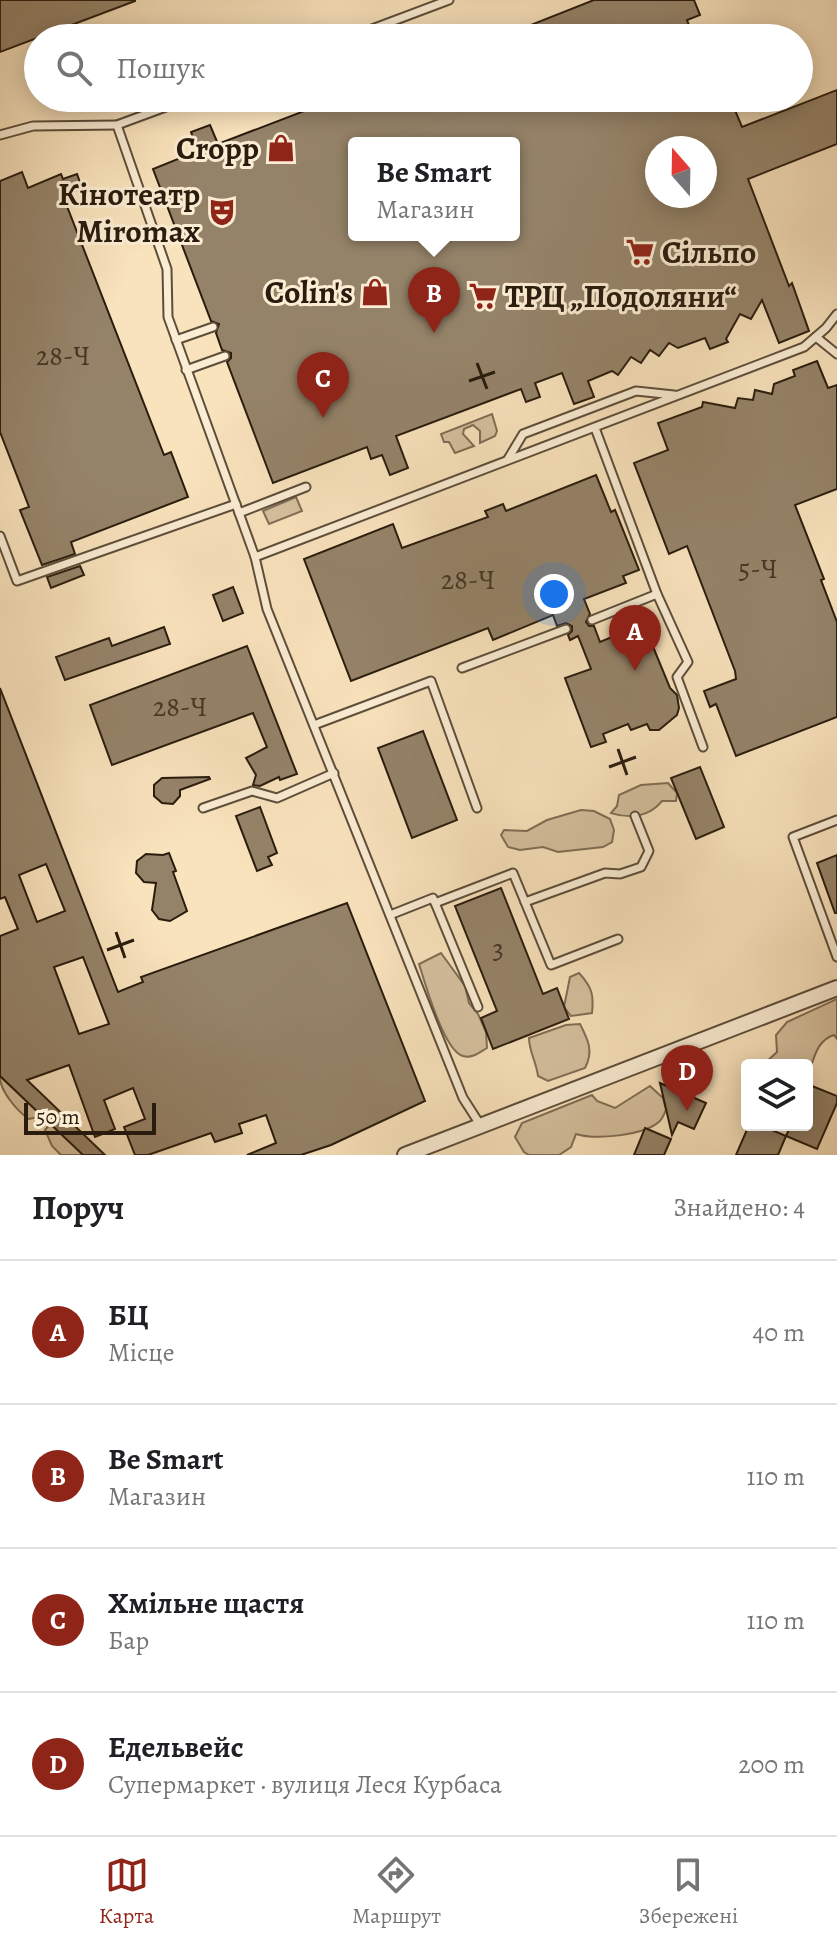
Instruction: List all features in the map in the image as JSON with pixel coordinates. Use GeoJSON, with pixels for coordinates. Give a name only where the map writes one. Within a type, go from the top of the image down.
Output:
{"type":"FeatureCollection","features":[{"type":"Feature","properties":{"kind":"street"},"geometry":{"type":"LineString","coordinates":[[405,1155],[837,988]]}},
{"type":"Feature","properties":{"kind":"lane"},"geometry":{"type":"LineString","coordinates":[[385,24],[449,0]]}},
{"type":"Feature","properties":{"kind":"lane"},"geometry":{"type":"LineString","coordinates":[[0,135],[33,126],[117,125],[152,112]]}},
{"type":"Feature","properties":{"kind":"lane"},"geometry":{"type":"LineString","coordinates":[[117,125],[167,269],[168,317],[255,557],[267,609],[463,1098],[481,1126]]}},
{"type":"Feature","properties":{"kind":"lane"},"geometry":{"type":"LineString","coordinates":[[255,557],[804,347],[837,314]]}},
{"type":"Feature","properties":{"kind":"lane"},"geometry":{"type":"LineString","coordinates":[[176,340],[213,327]]}},
{"type":"Feature","properties":{"kind":"lane"},"geometry":{"type":"LineString","coordinates":[[816,337],[837,354]]}},
{"type":"Feature","properties":{"kind":"lane"},"geometry":{"type":"LineString","coordinates":[[186,370],[225,356]]}},
{"type":"Feature","properties":{"kind":"lane"},"geometry":{"type":"LineString","coordinates":[[508,460],[523,434],[636,391],[676,396]]}},
{"type":"Feature","properties":{"kind":"lane"},"geometry":{"type":"LineString","coordinates":[[595,428],[657,594],[688,662],[677,677],[703,747]]}},
{"type":"Feature","properties":{"kind":"lane"},"geometry":{"type":"LineString","coordinates":[[0,536],[17,581],[306,487]]}},
{"type":"Feature","properties":{"kind":"lane"},"geometry":{"type":"LineString","coordinates":[[592,620],[657,594]]}},
{"type":"Feature","properties":{"kind":"lane"},"geometry":{"type":"LineString","coordinates":[[462,668],[566,629]]}},
{"type":"Feature","properties":{"kind":"lane"},"geometry":{"type":"LineString","coordinates":[[314,725],[431,681],[477,808]]}},
{"type":"Feature","properties":{"kind":"lane"},"geometry":{"type":"LineString","coordinates":[[203,808],[252,791],[277,798],[334,773]]}},
{"type":"Feature","properties":{"kind":"lane"},"geometry":{"type":"LineString","coordinates":[[525,902],[605,873],[620,874],[641,867],[649,851],[635,816]]}},
{"type":"Feature","properties":{"kind":"lane"},"geometry":{"type":"LineString","coordinates":[[837,820],[793,837],[837,957]]}},
{"type":"Feature","properties":{"kind":"lane"},"geometry":{"type":"LineString","coordinates":[[435,903],[513,873],[551,965],[618,939]]}},
{"type":"Feature","properties":{"kind":"lane"},"geometry":{"type":"LineString","coordinates":[[390,915],[433,898],[478,1007]]}},
{"type":"Feature","properties":{"kind":"shaded area"},"geometry":{"type":"Polygon","coordinates":[[[492,414],[497,431],[495,436],[480,443],[480,431],[473,425],[464,429],[463,434],[474,446],[455,453],[449,442],[444,442],[441,434],[492,414]]]}},
{"type":"Feature","properties":{"kind":"shaded area"},"geometry":{"type":"Polygon","coordinates":[[[296,497],[302,511],[269,524],[263,511],[296,497]]]}},
{"type":"Feature","properties":{"kind":"shaded area"},"geometry":{"type":"Polygon","coordinates":[[[668,783],[677,793],[676,801],[662,801],[639,815],[611,813],[617,806],[619,795],[641,785],[668,783]]]}},
{"type":"Feature","properties":{"kind":"shaded area"},"geometry":{"type":"Polygon","coordinates":[[[581,810],[594,811],[610,819],[614,830],[612,842],[603,847],[558,852],[543,847],[520,850],[508,847],[501,835],[504,830],[527,831],[547,820],[581,810]]]}},
{"type":"Feature","properties":{"kind":"shaded area"},"geometry":{"type":"Polygon","coordinates":[[[441,953],[465,986],[469,1003],[486,1032],[487,1048],[473,1056],[463,1056],[449,1042],[436,1015],[419,964],[441,953]]]}},
{"type":"Feature","properties":{"kind":"shaded area"},"geometry":{"type":"Polygon","coordinates":[[[579,973],[591,992],[592,1013],[571,1016],[564,1007],[570,977],[579,973]]]}},
{"type":"Feature","properties":{"kind":"shaded area"},"geometry":{"type":"Polygon","coordinates":[[[837,999],[837,1039],[834,1035],[821,1044],[813,1061],[769,1059],[777,1052],[776,1035],[787,1022],[837,999]]]}},
{"type":"Feature","properties":{"kind":"shaded area"},"geometry":{"type":"Polygon","coordinates":[[[580,1024],[589,1051],[585,1068],[548,1081],[538,1076],[529,1038],[566,1025],[580,1024]]]}},
{"type":"Feature","properties":{"kind":"shaded area"},"geometry":{"type":"Polygon","coordinates":[[[3,1076],[36,1103],[39,1117],[29,1119],[15,1106],[3,1088],[0,1077],[3,1076]]]}},
{"type":"Feature","properties":{"kind":"shaded area"},"geometry":{"type":"Polygon","coordinates":[[[650,1086],[663,1098],[666,1110],[660,1121],[643,1130],[607,1136],[576,1134],[571,1147],[559,1155],[529,1155],[515,1137],[522,1123],[592,1095],[597,1101],[615,1108],[650,1086]]]}},
{"type":"Feature","properties":{"kind":"shaded area"},"geometry":{"type":"Polygon","coordinates":[[[50,1124],[62,1128],[85,1155],[61,1155],[52,1146],[45,1130],[50,1124]]]}},
{"type":"Feature","properties":{"kind":"building"},"geometry":{"type":"Polygon","coordinates":[[[0,0],[135,0],[74,24],[24,24],[24,43],[0,52],[0,0]]]}},
{"type":"Feature","properties":{"kind":"building"},"geometry":{"type":"Polygon","coordinates":[[[594,0],[694,0],[700,15],[687,20],[689,24],[533,24],[594,0]]]}},
{"type":"Feature","properties":{"kind":"building","name":"ТРЦ „Подоляни“"},"geometry":{"type":"Polygon","coordinates":[[[837,90],[837,144],[748,179],[809,331],[779,343],[762,300],[751,319],[740,314],[726,339],[728,342],[710,349],[705,338],[678,348],[669,343],[659,356],[650,350],[641,363],[631,357],[618,375],[612,371],[588,381],[594,397],[574,404],[562,373],[535,383],[540,397],[526,402],[521,389],[396,436],[408,468],[390,475],[382,455],[371,459],[367,447],[273,483],[227,362],[231,353],[222,350],[216,333],[219,324],[211,321],[153,169],[198,151],[191,132],[210,125],[218,144],[301,112],[736,112],[742,127],[781,112],[813,112],[813,99],[837,90]]]}},
{"type":"Feature","properties":{"kind":"building"},"geometry":{"type":"Polygon","coordinates":[[[22,172],[28,188],[61,174],[63,179],[77,174],[82,188],[63,196],[164,455],[171,452],[188,497],[71,542],[75,554],[42,565],[20,510],[29,507],[0,432],[0,181],[22,172]]]}},
{"type":"Feature","properties":{"kind":"building"},"geometry":{"type":"Polygon","coordinates":[[[817,361],[828,388],[837,385],[837,489],[795,505],[837,622],[837,717],[736,756],[716,704],[710,707],[704,691],[736,679],[735,671],[687,546],[669,554],[634,463],[668,450],[658,423],[702,407],[703,402],[735,408],[738,398],[753,400],[755,390],[772,394],[774,384],[795,376],[793,370],[817,361]]]}},
{"type":"Feature","properties":{"kind":"building"},"geometry":{"type":"Polygon","coordinates":[[[596,475],[611,512],[615,510],[639,570],[623,576],[626,583],[584,599],[590,614],[586,622],[594,626],[600,642],[629,630],[631,638],[647,632],[670,688],[677,695],[677,715],[659,730],[650,730],[647,724],[631,730],[628,724],[603,734],[606,742],[591,747],[565,678],[591,669],[578,636],[570,640],[568,635],[572,626],[566,623],[557,626],[553,615],[493,640],[488,628],[351,681],[304,559],[393,524],[402,548],[488,517],[485,511],[503,504],[506,511],[596,475]]]}},
{"type":"Feature","properties":{"kind":"building"},"geometry":{"type":"Polygon","coordinates":[[[80,566],[84,575],[51,588],[47,577],[80,566]]]}},
{"type":"Feature","properties":{"kind":"building"},"geometry":{"type":"Polygon","coordinates":[[[233,587],[243,613],[223,621],[213,595],[233,587]]]}},
{"type":"Feature","properties":{"kind":"building"},"geometry":{"type":"Polygon","coordinates":[[[164,627],[170,644],[65,680],[56,657],[109,638],[112,646],[164,627]]]}},
{"type":"Feature","properties":{"kind":"building"},"geometry":{"type":"Polygon","coordinates":[[[247,646],[297,774],[280,780],[279,777],[260,786],[253,785],[256,775],[246,758],[267,747],[253,713],[112,765],[90,705],[247,646]]]}},
{"type":"Feature","properties":{"kind":"building"},"geometry":{"type":"Polygon","coordinates":[[[0,688],[118,992],[143,982],[141,977],[347,903],[425,1101],[331,1145],[301,1155],[247,1155],[276,1143],[266,1115],[239,1124],[242,1133],[215,1142],[211,1133],[148,1155],[135,1155],[124,1127],[145,1119],[133,1088],[104,1100],[115,1129],[95,1137],[69,1065],[27,1080],[105,1155],[83,1155],[0,1076],[0,936],[18,929],[5,897],[0,899],[0,688]],[[46,864],[19,875],[37,922],[65,911],[46,864]],[[83,957],[54,967],[79,1034],[109,1024],[83,957]]]}},
{"type":"Feature","properties":{"kind":"building"},"geometry":{"type":"Polygon","coordinates":[[[423,731],[457,820],[412,838],[378,748],[423,731]]]}},
{"type":"Feature","properties":{"kind":"building"},"geometry":{"type":"Polygon","coordinates":[[[700,767],[724,827],[696,839],[671,778],[700,767]]]}},
{"type":"Feature","properties":{"kind":"building"},"geometry":{"type":"Polygon","coordinates":[[[209,777],[180,790],[180,796],[173,804],[162,803],[154,796],[154,785],[162,778],[209,777]]]}},
{"type":"Feature","properties":{"kind":"building"},"geometry":{"type":"Polygon","coordinates":[[[260,807],[277,853],[268,857],[272,865],[257,871],[236,816],[260,807]]]}},
{"type":"Feature","properties":{"kind":"building"},"geometry":{"type":"Polygon","coordinates":[[[169,853],[187,911],[170,921],[159,919],[152,910],[156,883],[144,882],[136,873],[137,861],[146,854],[169,853]]]}},
{"type":"Feature","properties":{"kind":"building"},"geometry":{"type":"Polygon","coordinates":[[[837,855],[837,913],[835,913],[817,863],[837,855]]]}},
{"type":"Feature","properties":{"kind":"building"},"geometry":{"type":"Polygon","coordinates":[[[501,888],[543,994],[557,988],[569,1019],[493,1049],[481,1018],[497,1011],[455,906],[501,888]]]}},
{"type":"Feature","properties":{"kind":"building"},"geometry":{"type":"Polygon","coordinates":[[[660,1083],[706,1103],[694,1129],[678,1122],[672,1135],[660,1083]]]}},
{"type":"Feature","properties":{"kind":"building"},"geometry":{"type":"Polygon","coordinates":[[[813,1086],[837,1096],[837,1103],[817,1149],[786,1136],[788,1131],[813,1131],[813,1086]]]}},
{"type":"Feature","properties":{"kind":"building"},"geometry":{"type":"Polygon","coordinates":[[[645,1128],[671,1139],[664,1155],[634,1155],[645,1128]]]}},
{"type":"Feature","properties":{"kind":"building"},"geometry":{"type":"Polygon","coordinates":[[[746,1131],[774,1131],[786,1136],[778,1155],[736,1155],[746,1131]]]}},
{"type":"Feature","properties":{"kind":"place","name":"Cropp"},"geometry":{"type":"Point","coordinates":[281,148]}},
{"type":"Feature","properties":{"kind":"place","name":"Кінотеатр Miromax"},"geometry":{"type":"Point","coordinates":[222,212]}},
{"type":"Feature","properties":{"kind":"place","name":"Сільпо"},"geometry":{"type":"Point","coordinates":[640,252]}},
{"type":"Feature","properties":{"kind":"place","name":"Colin's"},"geometry":{"type":"Point","coordinates":[375,292]}},
{"type":"Feature","properties":{"kind":"place","name":"ТРЦ „Подоляни“"},"geometry":{"type":"Point","coordinates":[483,296]}},
{"type":"Feature","properties":{"kind":"place","name":"Be Smart"},"geometry":{"type":"Point","coordinates":[434,333]}},
{"type":"Feature","properties":{"kind":"place","name":"Хмільне щастя"},"geometry":{"type":"Point","coordinates":[323,418]}},
{"type":"Feature","properties":{"kind":"place","name":"БЦ"},"geometry":{"type":"Point","coordinates":[635,671]}},
{"type":"Feature","properties":{"kind":"place","name":"Едельвейс"},"geometry":{"type":"Point","coordinates":[687,1111]}}]}
